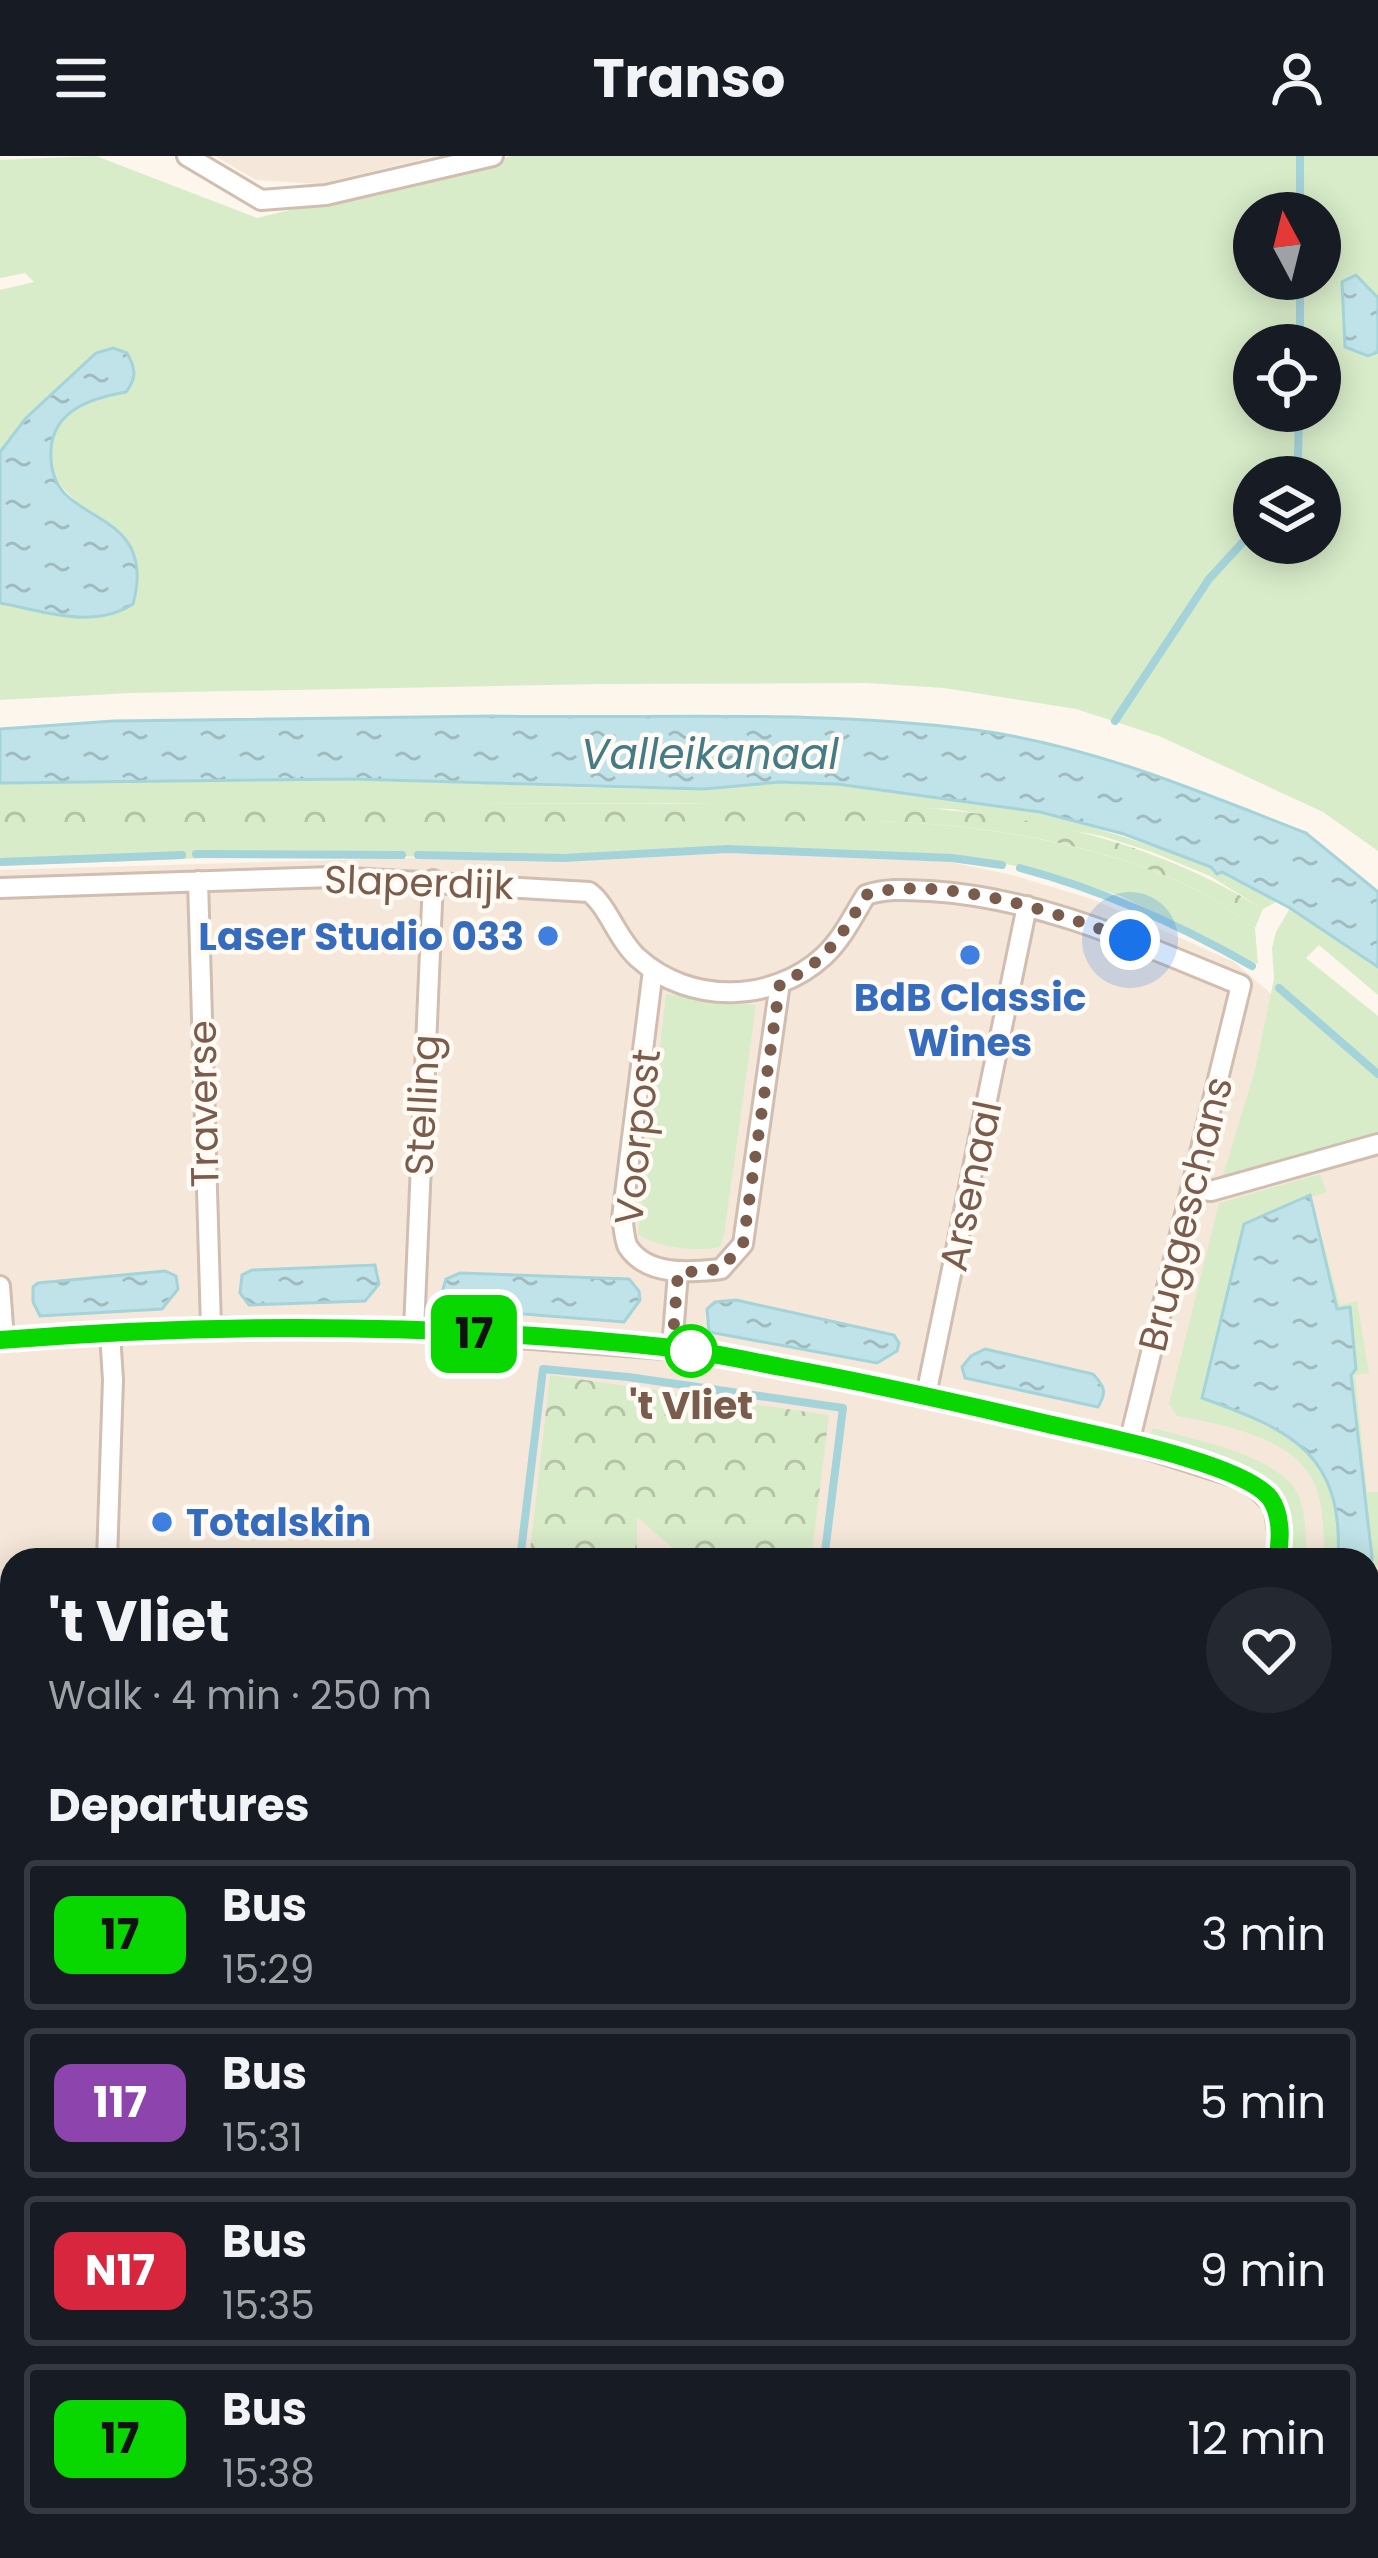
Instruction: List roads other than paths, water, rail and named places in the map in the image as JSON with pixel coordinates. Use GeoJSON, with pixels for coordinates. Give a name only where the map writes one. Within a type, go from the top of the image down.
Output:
{"type":"FeatureCollection","features":[{"type":"Feature","properties":{"kind":"street"},"geometry":{"type":"LineString","coordinates":[[187,156],[261,200],[326,195],[493,156]]}},
{"type":"Feature","properties":{"kind":"street","name":"Slaperdijk"},"geometry":{"type":"LineString","coordinates":[[0,888],[333,877],[589,892],[626,946],[653,970],[675,982],[714,992],[754,991],[780,983],[825,956],[866,895],[881,890],[946,892],[1055,911],[1241,985]]}},
{"type":"Feature","properties":{"kind":"street","name":"Stelling"},"geometry":{"type":"LineString","coordinates":[[414,1330],[434,880]]}},
{"type":"Feature","properties":{"kind":"street","name":"Traverse"},"geometry":{"type":"LineString","coordinates":[[198,881],[211,1328]]}},
{"type":"Feature","properties":{"kind":"street","name":"Arsenaal"},"geometry":{"type":"LineString","coordinates":[[926,1395],[1027,906]]}},
{"type":"Feature","properties":{"kind":"street","name":"Voorpost"},"geometry":{"type":"LineString","coordinates":[[653,970],[622,1218],[627,1246],[646,1262],[678,1273],[721,1269],[743,1244],[780,983]]}},
{"type":"Feature","properties":{"kind":"street","name":"Bruggeschans"},"geometry":{"type":"LineString","coordinates":[[1129,1443],[1241,985]]}},
{"type":"Feature","properties":{"kind":"street"},"geometry":{"type":"LineString","coordinates":[[1193,1189],[1210,1191],[1378,1144]]}},
{"type":"Feature","properties":{"kind":"street","name":"Voorpost"},"geometry":{"type":"LineString","coordinates":[[672,1348],[678,1273]]}},
{"type":"Feature","properties":{"kind":"street"},"geometry":{"type":"LineString","coordinates":[[0,1286],[2,1340],[211,1328],[414,1330],[672,1348],[926,1395],[1129,1443],[1249,1481],[1267,1495],[1279,1524],[1278,1548]]}},
{"type":"Feature","properties":{"kind":"street"},"geometry":{"type":"LineString","coordinates":[[107,1548],[110,1333]]}},
{"type":"Feature","properties":{"kind":"water"},"geometry":{"type":"Polygon","coordinates":[[[1356,275],[1378,298],[1378,352],[1368,356],[1345,347],[1342,282],[1356,275]]]}},
{"type":"Feature","properties":{"kind":"water"},"geometry":{"type":"Polygon","coordinates":[[[113,348],[127,353],[132,364],[130,387],[88,402],[67,416],[53,436],[51,462],[65,494],[118,531],[131,548],[137,576],[133,604],[118,612],[85,617],[0,603],[0,452],[26,418],[96,353],[113,348]]]}},
{"type":"Feature","properties":{"kind":"water","name":"Valleikanaal"},"geometry":{"type":"Polygon","coordinates":[[[493,716],[856,719],[976,730],[1062,747],[1185,786],[1306,833],[1378,892],[1378,967],[1290,908],[1222,872],[1217,874],[1211,867],[1124,834],[1040,812],[837,784],[779,782],[704,789],[353,779],[0,783],[0,729],[114,721],[493,716]]]}},
{"type":"Feature","properties":{"kind":"water"},"geometry":{"type":"Polygon","coordinates":[[[1310,1195],[1337,1309],[1350,1307],[1356,1369],[1351,1375],[1371,1548],[1338,1548],[1332,1494],[1306,1451],[1262,1422],[1202,1398],[1244,1224],[1310,1195]]]}},
{"type":"Feature","properties":{"kind":"water"},"geometry":{"type":"Polygon","coordinates":[[[375,1265],[379,1284],[365,1301],[249,1305],[240,1293],[242,1275],[252,1270],[375,1265]]]}},
{"type":"Feature","properties":{"kind":"water"},"geometry":{"type":"Polygon","coordinates":[[[165,1271],[176,1276],[178,1289],[162,1309],[40,1316],[33,1302],[33,1287],[38,1283],[165,1271]]]}},
{"type":"Feature","properties":{"kind":"water"},"geometry":{"type":"Polygon","coordinates":[[[460,1273],[629,1279],[640,1300],[624,1322],[450,1308],[443,1289],[446,1279],[460,1273]]]}},
{"type":"Feature","properties":{"kind":"water"},"geometry":{"type":"Polygon","coordinates":[[[736,1300],[894,1335],[897,1351],[877,1363],[709,1332],[707,1309],[715,1302],[736,1300]]]}},
{"type":"Feature","properties":{"kind":"water"},"geometry":{"type":"Polygon","coordinates":[[[985,1349],[1093,1374],[1104,1393],[1101,1402],[1098,1407],[965,1378],[962,1367],[985,1349]]]}},
{"type":"Feature","properties":{"kind":"waterway"},"geometry":{"type":"LineString","coordinates":[[1300,156],[1300,192]]}},
{"type":"Feature","properties":{"kind":"waterway"},"geometry":{"type":"LineString","coordinates":[[1300,300],[1300,324]]}},
{"type":"Feature","properties":{"kind":"waterway"},"geometry":{"type":"LineString","coordinates":[[1298,456],[1299,432]]}},
{"type":"Feature","properties":{"kind":"waterway"},"geometry":{"type":"LineString","coordinates":[[1115,721],[1209,579],[1233,553]]}},
{"type":"Feature","properties":{"kind":"waterway"},"geometry":{"type":"LineString","coordinates":[[418,855],[563,858],[728,849],[952,858],[1002,865]]}},
{"type":"Feature","properties":{"kind":"waterway"},"geometry":{"type":"LineString","coordinates":[[196,854],[402,855]]}},
{"type":"Feature","properties":{"kind":"waterway"},"geometry":{"type":"LineString","coordinates":[[0,862],[182,855]]}},
{"type":"Feature","properties":{"kind":"waterway"},"geometry":{"type":"LineString","coordinates":[[1020,868],[1139,910],[1252,966]]}},
{"type":"Feature","properties":{"kind":"waterway"},"geometry":{"type":"LineString","coordinates":[[1279,988],[1378,1074]]}},
{"type":"Feature","properties":{"kind":"waterway"},"geometry":{"type":"LineString","coordinates":[[521,1548],[543,1369],[843,1408],[826,1548]]}},
{"type":"Feature","properties":{"kind":"place","name":"Laser Studio 033"},"geometry":{"type":"Point","coordinates":[548,936]}},
{"type":"Feature","properties":{"kind":"place","name":"BdB Classic Wines"},"geometry":{"type":"Point","coordinates":[970,955]}},
{"type":"Feature","properties":{"kind":"place","name":"'t Vliet"},"geometry":{"type":"Point","coordinates":[691,1351]}},
{"type":"Feature","properties":{"kind":"place","name":"Totalskin"},"geometry":{"type":"Point","coordinates":[162,1522]}}]}
